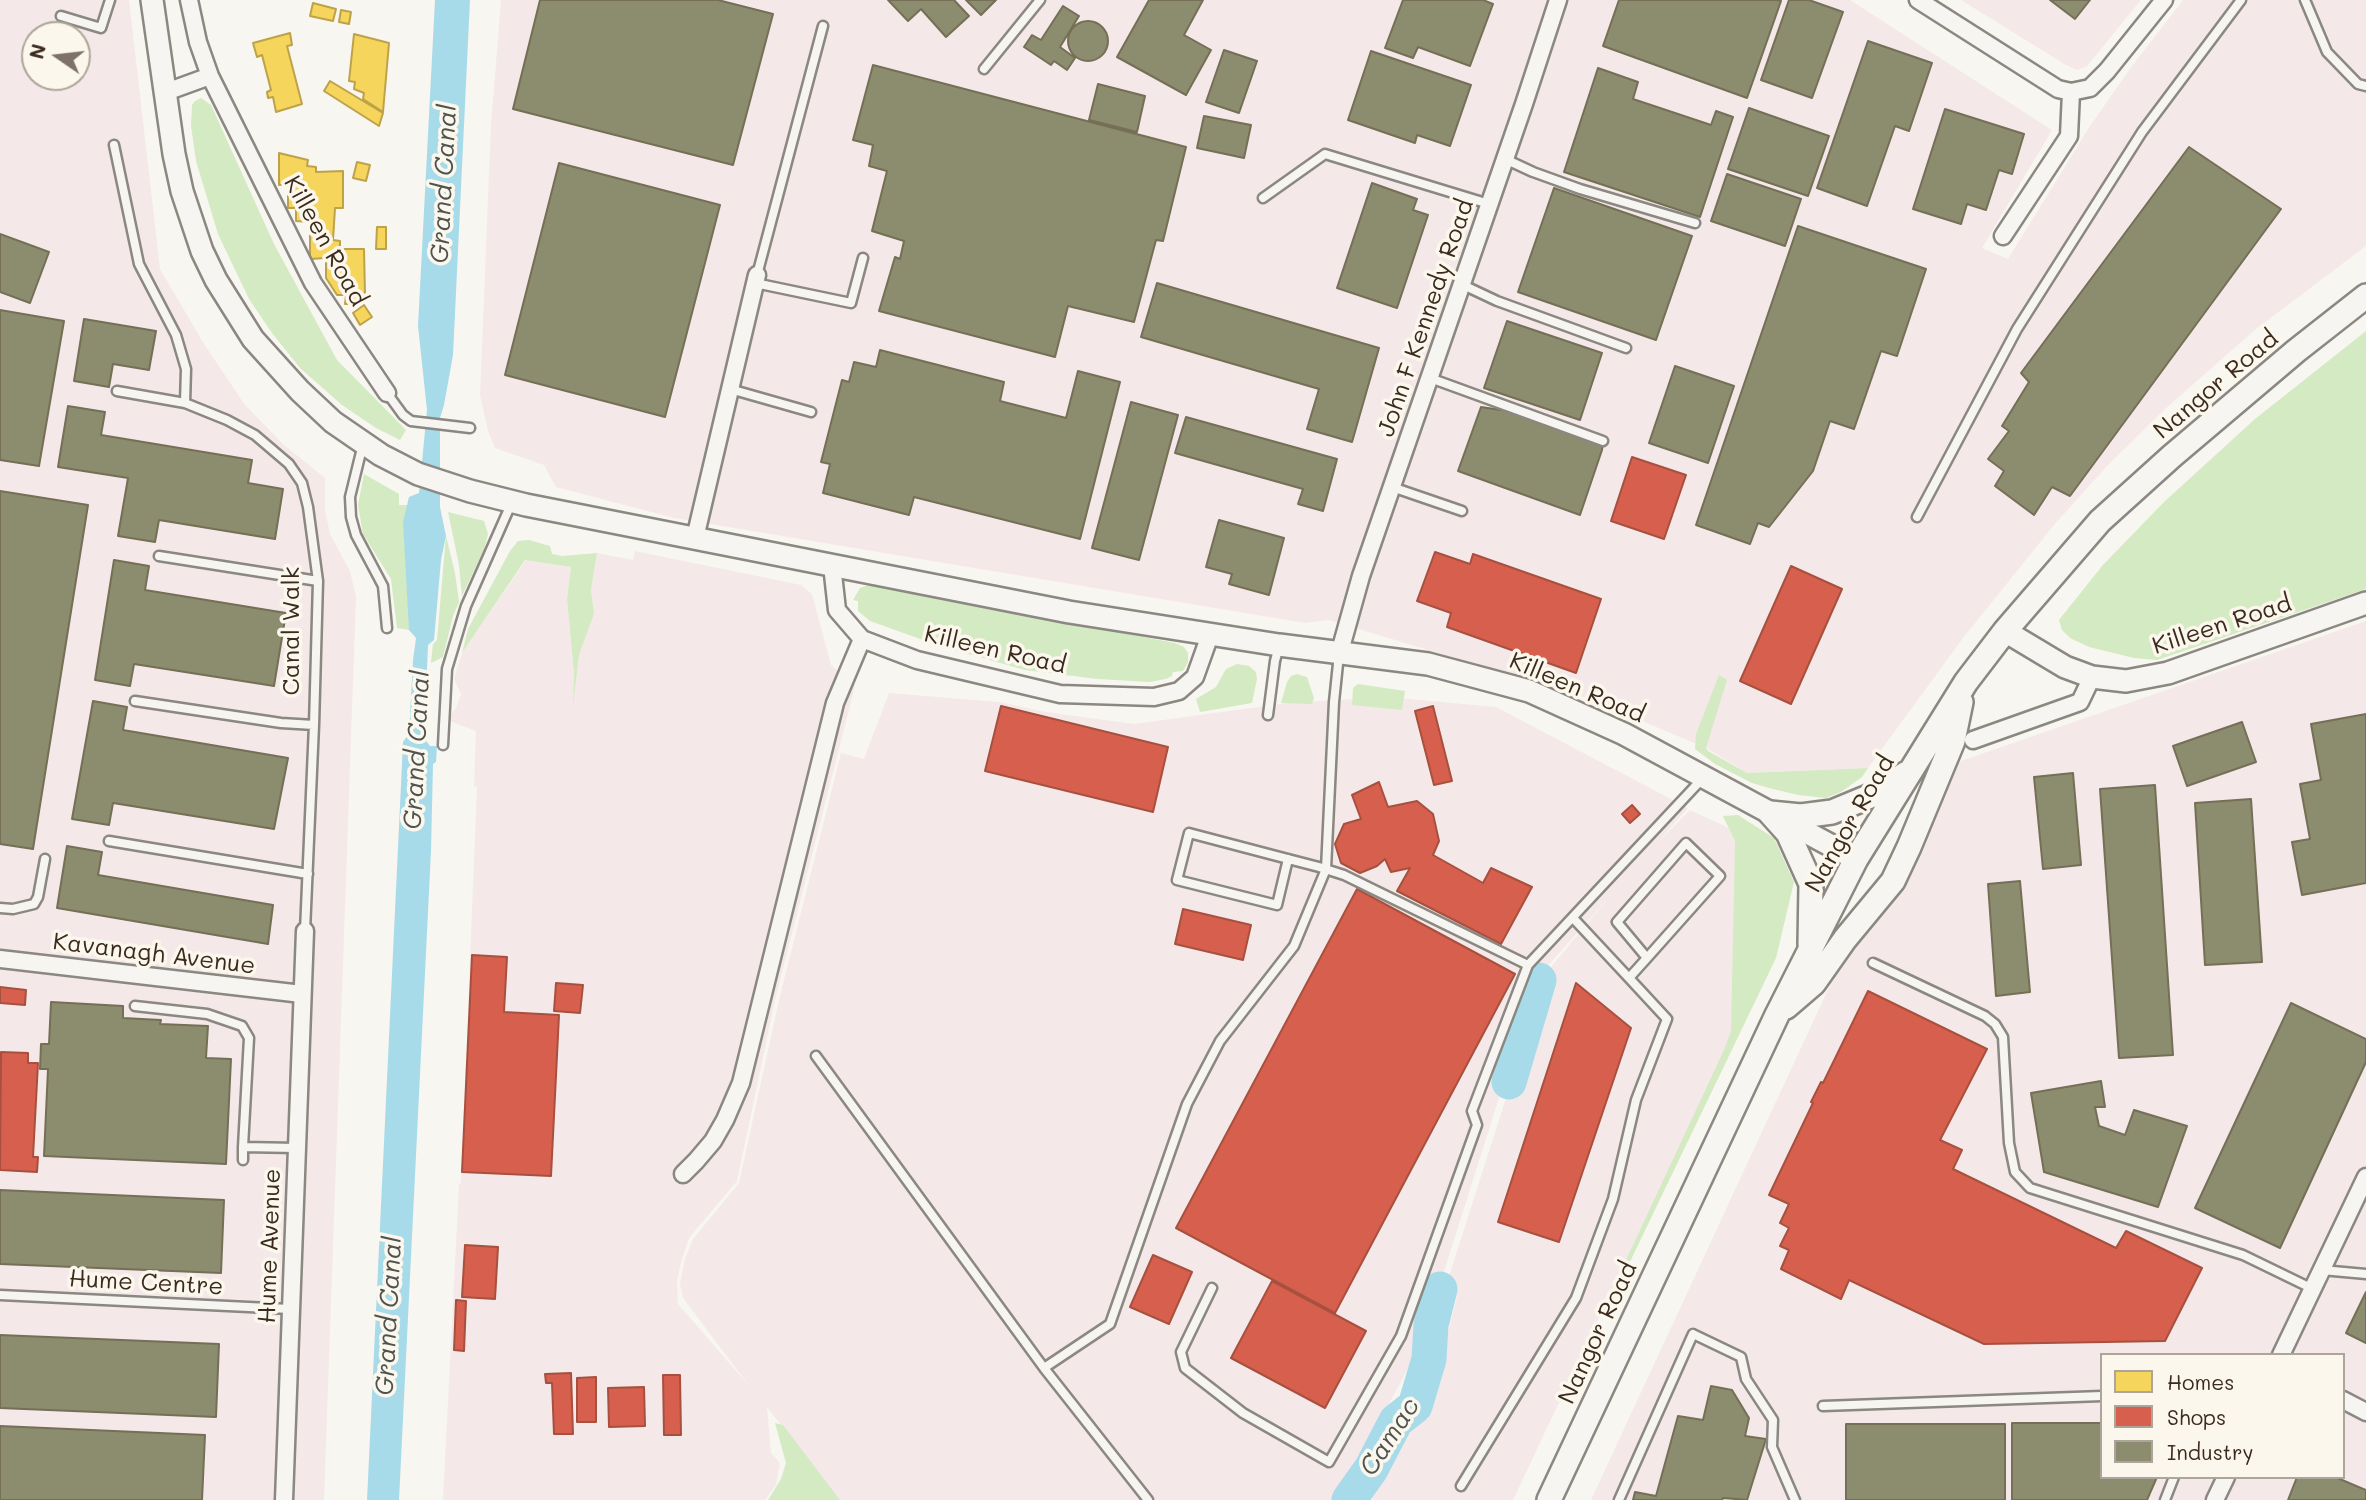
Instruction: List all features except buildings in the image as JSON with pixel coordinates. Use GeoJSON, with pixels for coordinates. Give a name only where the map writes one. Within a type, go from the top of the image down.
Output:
{"type":"FeatureCollection","features":[{"type":"Feature","properties":{"kind":"main road","name":"Nangor Road"},"geometry":{"type":"LineString","coordinates":[[1549,1500],[1777,1015],[1856,859],[1966,682],[2005,631],[2101,521],[2172,456],[2296,351],[2366,296]]}},
{"type":"Feature","properties":{"kind":"main road"},"geometry":{"type":"LineString","coordinates":[[1777,1015],[1814,983],[1845,939],[1893,881],[1952,741],[1966,682]]}},
{"type":"Feature","properties":{"kind":"main road"},"geometry":{"type":"LineString","coordinates":[[1770,813],[1801,816],[1832,812],[1872,795],[1912,769]]}},
{"type":"Feature","properties":{"kind":"main road"},"geometry":{"type":"LineString","coordinates":[[1770,813],[1788,833],[1811,884],[1810,950]]}},
{"type":"Feature","properties":{"kind":"street"},"geometry":{"type":"LineString","coordinates":[[152,0],[174,154],[182,191],[202,251],[216,280],[253,339],[300,391],[333,422],[372,449]]}},
{"type":"Feature","properties":{"kind":"street","name":"Killeen Road"},"geometry":{"type":"LineString","coordinates":[[189,0],[198,42],[210,76],[313,283],[387,393]]}},
{"type":"Feature","properties":{"kind":"street","name":"John F Kennedy Road"},"geometry":{"type":"LineString","coordinates":[[1340,651],[1361,576],[1558,0]]}},
{"type":"Feature","properties":{"kind":"street"},"geometry":{"type":"LineString","coordinates":[[1918,0],[2058,89],[2071,92],[2090,88],[2164,0]]}},
{"type":"Feature","properties":{"kind":"street"},"geometry":{"type":"LineString","coordinates":[[166,92],[210,76]]}},
{"type":"Feature","properties":{"kind":"street"},"geometry":{"type":"LineString","coordinates":[[2003,236],[2069,136],[2071,92]]}},
{"type":"Feature","properties":{"kind":"street"},"geometry":{"type":"LineString","coordinates":[[695,538],[756,279]]}},
{"type":"Feature","properties":{"kind":"street","name":"Killeen Road"},"geometry":{"type":"LineString","coordinates":[[372,449],[418,474],[512,502],[1069,612],[1279,645],[1428,664],[1529,691],[1624,734],[1856,859]]}},
{"type":"Feature","properties":{"kind":"street","name":"Killeen Road"},"geometry":{"type":"LineString","coordinates":[[832,565],[837,610],[862,639],[917,660],[1060,694],[1154,697],[1178,691],[1195,677],[1210,635]]}},
{"type":"Feature","properties":{"kind":"street","name":"Killeen Road"},"geometry":{"type":"LineString","coordinates":[[2005,631],[2065,667],[2092,677],[2126,681],[2168,673],[2366,603]]}},
{"type":"Feature","properties":{"kind":"street"},"geometry":{"type":"LineString","coordinates":[[683,1174],[719,1130],[741,1083],[835,703],[862,639]]}},
{"type":"Feature","properties":{"kind":"street"},"geometry":{"type":"LineString","coordinates":[[1973,740],[2081,702],[2092,677]]}},
{"type":"Feature","properties":{"kind":"street","name":"Canal Walk"},"geometry":{"type":"LineString","coordinates":[[302,994],[305,931]]}},
{"type":"Feature","properties":{"kind":"street","name":"Kavanagh Avenue"},"geometry":{"type":"LineString","coordinates":[[0,959],[302,994]]}},
{"type":"Feature","properties":{"kind":"street","name":"Hume Avenue"},"geometry":{"type":"LineString","coordinates":[[284,1500],[302,994]]}},
{"type":"Feature","properties":{"kind":"street"},"geometry":{"type":"LineString","coordinates":[[2282,1353],[2366,1177]]}},
{"type":"Feature","properties":{"kind":"street"},"geometry":{"type":"LineString","coordinates":[[2345,1401],[2366,1412]]}},
{"type":"Feature","properties":{"kind":"street"},"geometry":{"type":"LineString","coordinates":[[2215,1500],[2224,1479]]}},
{"type":"Feature","properties":{"kind":"lane"},"geometry":{"type":"LineString","coordinates":[[61,16],[102,28],[110,0]]}},
{"type":"Feature","properties":{"kind":"lane"},"geometry":{"type":"LineString","coordinates":[[984,69],[1040,0]]}},
{"type":"Feature","properties":{"kind":"lane"},"geometry":{"type":"LineString","coordinates":[[1917,517],[2024,317],[2142,132],[2241,0]]}},
{"type":"Feature","properties":{"kind":"lane"},"geometry":{"type":"LineString","coordinates":[[2305,0],[2327,52],[2358,84],[2366,86]]}},
{"type":"Feature","properties":{"kind":"lane"},"geometry":{"type":"LineString","coordinates":[[823,26],[756,279],[851,303],[863,258]]}},
{"type":"Feature","properties":{"kind":"lane"},"geometry":{"type":"LineString","coordinates":[[114,145],[139,264],[176,335],[186,369],[185,403]]}},
{"type":"Feature","properties":{"kind":"lane"},"geometry":{"type":"LineString","coordinates":[[1263,198],[1325,154],[1489,204]]}},
{"type":"Feature","properties":{"kind":"lane"},"geometry":{"type":"LineString","coordinates":[[1505,159],[1580,189],[1695,223]]}},
{"type":"Feature","properties":{"kind":"lane"},"geometry":{"type":"LineString","coordinates":[[1461,284],[1509,306],[1626,348]]}},
{"type":"Feature","properties":{"kind":"lane"},"geometry":{"type":"LineString","coordinates":[[1430,378],[1603,441]]}},
{"type":"Feature","properties":{"kind":"lane"},"geometry":{"type":"LineString","coordinates":[[730,389],[811,412]]}},
{"type":"Feature","properties":{"kind":"lane","name":"Canal Walk"},"geometry":{"type":"LineString","coordinates":[[117,391],[185,403],[255,435],[289,464],[302,483],[309,507],[318,581],[305,931]]}},
{"type":"Feature","properties":{"kind":"lane","name":"Killeen Road"},"geometry":{"type":"LineString","coordinates":[[387,393],[403,415],[411,421],[470,428]]}},
{"type":"Feature","properties":{"kind":"lane"},"geometry":{"type":"LineString","coordinates":[[372,449],[350,497],[351,517],[356,536],[383,586],[387,628]]}},
{"type":"Feature","properties":{"kind":"lane"},"geometry":{"type":"LineString","coordinates":[[1392,488],[1462,511]]}},
{"type":"Feature","properties":{"kind":"lane"},"geometry":{"type":"LineString","coordinates":[[443,745],[447,668],[466,606],[512,502]]}},
{"type":"Feature","properties":{"kind":"lane"},"geometry":{"type":"LineString","coordinates":[[159,556],[318,581]]}},
{"type":"Feature","properties":{"kind":"lane"},"geometry":{"type":"LineString","coordinates":[[1268,715],[1279,645]]}},
{"type":"Feature","properties":{"kind":"lane"},"geometry":{"type":"LineString","coordinates":[[1044,1368],[1110,1324],[1187,1104],[1220,1041],[1294,946],[1326,869],[1334,702],[1340,651]]}},
{"type":"Feature","properties":{"kind":"lane"},"geometry":{"type":"LineString","coordinates":[[135,701],[281,723],[314,725]]}},
{"type":"Feature","properties":{"kind":"lane"},"geometry":{"type":"LineString","coordinates":[[1212,1288],[1181,1352],[1185,1368],[1243,1413],[1329,1462],[1401,1336],[1477,1125],[1472,1111],[1528,965],[1704,777]]}},
{"type":"Feature","properties":{"kind":"lane"},"geometry":{"type":"LineString","coordinates":[[1288,859],[1277,905],[1178,880],[1189,833],[1288,859],[1326,869],[1345,875],[1528,965]]}},
{"type":"Feature","properties":{"kind":"lane"},"geometry":{"type":"LineString","coordinates":[[109,841],[308,874]]}},
{"type":"Feature","properties":{"kind":"lane"},"geometry":{"type":"LineString","coordinates":[[1629,978],[1647,958],[1720,876],[1686,843],[1617,922],[1647,958]]}},
{"type":"Feature","properties":{"kind":"lane"},"geometry":{"type":"LineString","coordinates":[[0,908],[13,909],[34,904],[38,897],[45,859]]}},
{"type":"Feature","properties":{"kind":"lane"},"geometry":{"type":"LineString","coordinates":[[1461,1486],[1576,1298],[1613,1199],[1636,1100],[1667,1019],[1573,918]]}},
{"type":"Feature","properties":{"kind":"lane"},"geometry":{"type":"LineString","coordinates":[[1873,963],[1985,1016],[1995,1024],[2003,1037],[2009,1143],[2015,1172],[2030,1188],[2243,1255],[2313,1289]]}},
{"type":"Feature","properties":{"kind":"lane"},"geometry":{"type":"LineString","coordinates":[[135,1006],[207,1014],[242,1026],[247,1032],[249,1038],[243,1160]]}},
{"type":"Feature","properties":{"kind":"lane"},"geometry":{"type":"LineString","coordinates":[[816,1056],[1044,1368],[1148,1500]]}},
{"type":"Feature","properties":{"kind":"lane"},"geometry":{"type":"LineString","coordinates":[[243,1147],[297,1148]]}},
{"type":"Feature","properties":{"kind":"lane"},"geometry":{"type":"LineString","coordinates":[[2322,1270],[2366,1275]]}},
{"type":"Feature","properties":{"kind":"lane","name":"Hume Centre"},"geometry":{"type":"LineString","coordinates":[[0,1296],[290,1310]]}},
{"type":"Feature","properties":{"kind":"lane"},"geometry":{"type":"LineString","coordinates":[[1619,1500],[1693,1334],[1741,1357],[1746,1379],[1773,1420],[1772,1447],[1795,1500]]}},
{"type":"Feature","properties":{"kind":"lane"},"geometry":{"type":"LineString","coordinates":[[1823,1406],[2100,1396]]}},
{"type":"Feature","properties":{"kind":"lane"},"geometry":{"type":"LineString","coordinates":[[2165,1500],[2173,1479]]}},
{"type":"Feature","properties":{"kind":"shaded area"},"geometry":{"type":"Polygon","coordinates":[[[0,0],[129,0],[160,269],[204,344],[245,405],[284,445],[325,478],[325,510],[330,534],[350,571],[356,597],[324,1500],[0,1500],[0,0]]]}},
{"type":"Feature","properties":{"kind":"shaded area"},"geometry":{"type":"Polygon","coordinates":[[[501,0],[1850,0],[2052,130],[1982,248],[2008,259],[2090,126],[2183,0],[2366,0],[2366,246],[2256,329],[2165,409],[2107,466],[2054,525],[1963,638],[1868,768],[1747,773],[1706,748],[1590,699],[1329,620],[1305,623],[674,518],[556,487],[544,465],[495,448],[488,431],[480,395],[491,125],[501,0]]]}},
{"type":"Feature","properties":{"kind":"shaded area"},"geometry":{"type":"Polygon","coordinates":[[[1961,0],[2141,0],[2087,66],[2077,70],[1961,0]]]}},
{"type":"Feature","properties":{"kind":"shaded area"},"geometry":{"type":"Polygon","coordinates":[[[635,551],[801,585],[812,594],[831,665],[855,686],[775,1000],[737,1181],[689,1238],[677,1281],[678,1304],[750,1387],[683,1298],[680,1283],[693,1239],[739,1183],[779,1000],[841,753],[864,759],[889,693],[999,702],[1046,712],[1134,724],[1287,703],[1387,697],[1496,707],[1688,808],[1658,842],[1690,810],[1729,828],[1740,840],[1731,1031],[1725,1050],[1513,1500],[1375,1500],[1369,1497],[1449,1328],[1457,1296],[1444,1292],[1546,973],[1610,896],[1537,978],[1421,1344],[1338,1500],[839,1500],[767,1407],[771,1453],[780,1463],[776,1485],[765,1500],[443,1500],[461,1183],[477,787],[474,786],[476,731],[447,720],[456,708],[461,694],[454,679],[462,653],[526,560],[571,567],[567,599],[574,696],[579,655],[594,614],[591,590],[597,553],[633,560],[635,551]]]}},
{"type":"Feature","properties":{"kind":"shaded area"},"geometry":{"type":"Polygon","coordinates":[[[2366,621],[2366,1500],[1591,1500],[1929,772],[2366,621]]]}},
{"type":"Feature","properties":{"kind":"green space"},"geometry":{"type":"Polygon","coordinates":[[[201,98],[211,105],[274,244],[337,360],[406,430],[400,440],[376,428],[342,405],[300,368],[249,299],[218,234],[196,161],[191,126],[192,105],[201,98]]]}},
{"type":"Feature","properties":{"kind":"green space"},"geometry":{"type":"Polygon","coordinates":[[[2366,331],[2366,589],[2157,660],[2134,658],[2089,647],[2070,638],[2062,630],[2059,620],[2102,566],[2164,502],[2255,419],[2366,331]]]}},
{"type":"Feature","properties":{"kind":"green space"},"geometry":{"type":"Polygon","coordinates":[[[364,474],[399,494],[399,505],[407,505],[409,630],[397,628],[391,579],[363,534],[358,505],[364,474]]]}},
{"type":"Feature","properties":{"kind":"green space"},"geometry":{"type":"Polygon","coordinates":[[[448,512],[484,521],[488,534],[484,549],[462,596],[459,565],[448,512]]]}},
{"type":"Feature","properties":{"kind":"green space"},"geometry":{"type":"Polygon","coordinates":[[[446,536],[459,602],[443,657],[431,663],[433,644],[437,640],[446,536]]]}},
{"type":"Feature","properties":{"kind":"green space"},"geometry":{"type":"Polygon","coordinates":[[[529,540],[550,546],[552,554],[562,556],[597,553],[591,590],[594,614],[579,655],[573,706],[574,674],[567,599],[571,567],[525,560],[462,653],[468,629],[510,551],[518,541],[529,540]]]}},
{"type":"Feature","properties":{"kind":"green space"},"geometry":{"type":"Polygon","coordinates":[[[869,585],[1175,643],[1184,647],[1188,653],[1188,662],[1183,671],[1173,672],[1172,676],[1166,679],[1149,682],[1025,670],[937,645],[870,621],[858,611],[858,601],[853,600],[860,588],[869,585]]]}},
{"type":"Feature","properties":{"kind":"green space"},"geometry":{"type":"Polygon","coordinates":[[[1237,664],[1249,666],[1256,672],[1252,703],[1200,712],[1196,699],[1216,687],[1226,669],[1237,664]]]}},
{"type":"Feature","properties":{"kind":"green space"},"geometry":{"type":"Polygon","coordinates":[[[1297,674],[1307,677],[1314,698],[1312,704],[1281,703],[1287,682],[1291,676],[1297,674]]]}},
{"type":"Feature","properties":{"kind":"green space"},"geometry":{"type":"Polygon","coordinates":[[[1719,675],[1727,680],[1706,748],[1708,751],[1747,773],[1868,768],[1862,777],[1841,792],[1826,798],[1798,795],[1752,783],[1715,764],[1695,749],[1696,734],[1719,675]]]}},
{"type":"Feature","properties":{"kind":"green space"},"geometry":{"type":"Polygon","coordinates":[[[1358,684],[1405,691],[1402,710],[1352,705],[1353,688],[1358,684]]]}},
{"type":"Feature","properties":{"kind":"green space"},"geometry":{"type":"Polygon","coordinates":[[[1738,815],[1774,838],[1794,882],[1776,958],[1614,1295],[1611,1292],[1731,1031],[1735,841],[1723,816],[1738,815]]]}},
{"type":"Feature","properties":{"kind":"green space"},"geometry":{"type":"Polygon","coordinates":[[[775,1423],[783,1425],[840,1500],[768,1500],[781,1479],[786,1463],[775,1423]]]}},
{"type":"Feature","properties":{"kind":"water","name":"Grand Canal"},"geometry":{"type":"Polygon","coordinates":[[[435,0],[470,0],[453,355],[440,418],[440,507],[446,536],[441,560],[434,640],[428,645],[424,738],[430,746],[437,746],[436,762],[433,764],[399,1500],[367,1500],[403,742],[409,733],[416,638],[409,630],[403,522],[409,497],[419,493],[427,410],[418,326],[435,0]]]}},
{"type":"Feature","properties":{"kind":"waterway","name":"Camac"},"geometry":{"type":"LineString","coordinates":[[1509,1082],[1539,980]]}},
{"type":"Feature","properties":{"kind":"waterway","name":"Camac"},"geometry":{"type":"LineString","coordinates":[[1349,1500],[1371,1469],[1396,1421],[1415,1406],[1429,1359],[1431,1325],[1440,1289]]}}]}
